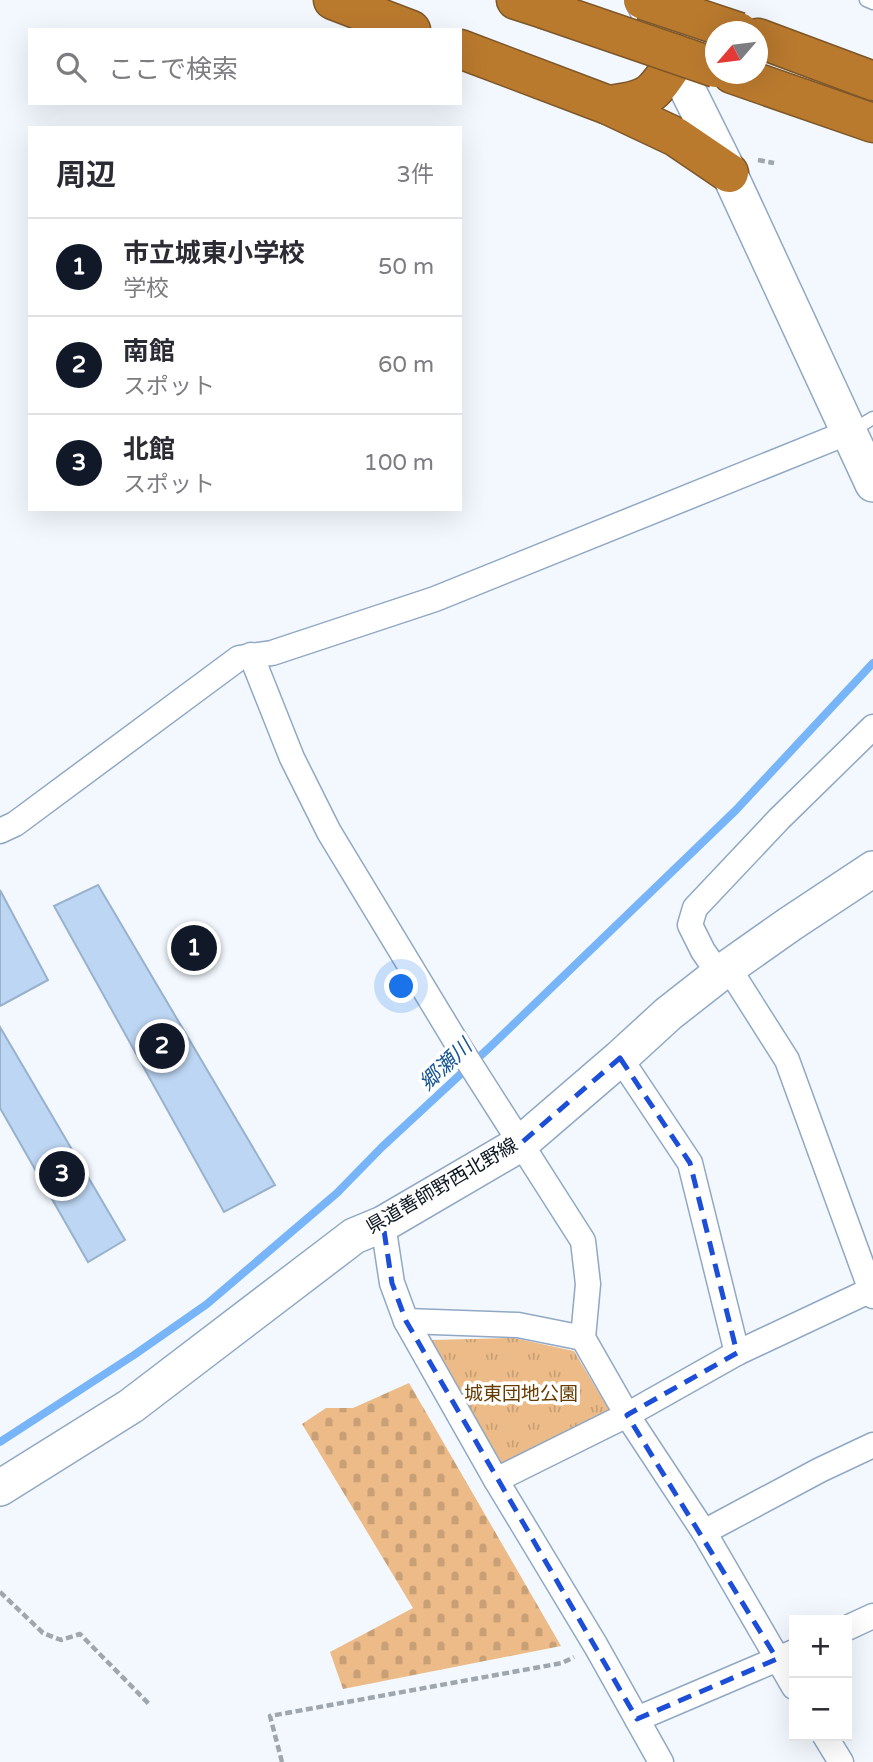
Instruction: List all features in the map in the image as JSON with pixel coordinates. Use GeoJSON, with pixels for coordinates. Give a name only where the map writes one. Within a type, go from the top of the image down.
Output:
{"type":"FeatureCollection","features":[{"type":"Feature","properties":{"kind":"highway"},"geometry":{"type":"LineString","coordinates":[[333,0],[406,28]]}},
{"type":"Feature","properties":{"kind":"highway"},"geometry":{"type":"LineString","coordinates":[[643,0],[707,21]]}},
{"type":"Feature","properties":{"kind":"highway"},"geometry":{"type":"LineString","coordinates":[[530,5],[705,64]]}},
{"type":"Feature","properties":{"kind":"highway"},"geometry":{"type":"LineString","coordinates":[[768,42],[873,81]]}},
{"type":"Feature","properties":{"kind":"highway"},"geometry":{"type":"LineString","coordinates":[[462,50],[608,106],[676,137],[729,173]]}},
{"type":"Feature","properties":{"kind":"highway"},"geometry":{"type":"LineString","coordinates":[[608,106],[635,102],[656,90],[674,63]]}},
{"type":"Feature","properties":{"kind":"highway"},"geometry":{"type":"LineString","coordinates":[[761,84],[873,123]]}},
{"type":"Feature","properties":{"kind":"main road"},"geometry":{"type":"LineString","coordinates":[[643,0],[729,173],[861,425],[873,484]]}},
{"type":"Feature","properties":{"kind":"main road","name":"県道善師野西北野線"},"geometry":{"type":"LineString","coordinates":[[0,1488],[131,1406],[354,1236],[383,1224],[520,1143],[668,1014],[790,923],[873,869]]}},
{"type":"Feature","properties":{"kind":"street"},"geometry":{"type":"LineString","coordinates":[[0,831],[15,824],[239,657],[272,653],[435,599],[861,425]]}},
{"type":"Feature","properties":{"kind":"street"},"geometry":{"type":"LineString","coordinates":[[251,655],[292,758],[329,832],[458,1045],[583,1241],[588,1284],[583,1338],[626,1415],[786,1656],[792,1678]]}},
{"type":"Feature","properties":{"kind":"street"},"geometry":{"type":"LineString","coordinates":[[496,1480],[626,1415],[737,1353],[872,1292],[787,1059],[724,971],[703,951],[690,925],[695,908],[873,727]]}},
{"type":"Feature","properties":{"kind":"street"},"geometry":{"type":"LineString","coordinates":[[620,1058],[690,1163],[737,1353]]}},
{"type":"Feature","properties":{"kind":"street"},"geometry":{"type":"LineString","coordinates":[[383,1224],[392,1283],[406,1321],[661,1762]]}},
{"type":"Feature","properties":{"kind":"street"},"geometry":{"type":"LineString","coordinates":[[406,1321],[518,1325],[583,1338]]}},
{"type":"Feature","properties":{"kind":"street"},"geometry":{"type":"LineString","coordinates":[[704,1532],[873,1445]]}},
{"type":"Feature","properties":{"kind":"street"},"geometry":{"type":"LineString","coordinates":[[852,1626],[873,1616]]}},
{"type":"Feature","properties":{"kind":"street"},"geometry":{"type":"LineString","coordinates":[[637,1719],[786,1656]]}},
{"type":"Feature","properties":{"kind":"street"},"geometry":{"type":"LineString","coordinates":[[828,1741],[841,1762]]}},
{"type":"Feature","properties":{"kind":"lane"},"geometry":{"type":"LineString","coordinates":[[866,0],[873,3]]}},
{"type":"Feature","properties":{"kind":"path"},"geometry":{"type":"LineString","coordinates":[[0,1592],[43,1633],[61,1640],[80,1634],[149,1704]]}},
{"type":"Feature","properties":{"kind":"path"},"geometry":{"type":"LineString","coordinates":[[282,1762],[270,1716],[562,1663],[596,1646]]}},
{"type":"Feature","properties":{"kind":"highlighted area"},"geometry":{"type":"Polygon","coordinates":[[[620,1058],[690,1163],[737,1353],[627,1415],[777,1659],[637,1719],[406,1321],[392,1283],[383,1224],[520,1144],[620,1058]]]}},
{"type":"Feature","properties":{"kind":"green space","name":"城東団地公園"},"geometry":{"type":"Polygon","coordinates":[[[514,1338],[574,1351],[609,1410],[500,1464],[431,1340],[514,1338]]]}},
{"type":"Feature","properties":{"kind":"green space"},"geometry":{"type":"Polygon","coordinates":[[[409,1383],[561,1646],[343,1689],[330,1652],[413,1608],[302,1424],[326,1408],[353,1408],[409,1383]]]}},
{"type":"Feature","properties":{"kind":"building"},"geometry":{"type":"Polygon","coordinates":[[[98,885],[275,1185],[224,1212],[54,906],[98,885]]]}},
{"type":"Feature","properties":{"kind":"building"},"geometry":{"type":"Polygon","coordinates":[[[0,890],[48,980],[0,1006],[0,890]]]}},
{"type":"Feature","properties":{"kind":"building"},"geometry":{"type":"Polygon","coordinates":[[[0,1027],[125,1240],[88,1262],[0,1108],[0,1027]]]}},
{"type":"Feature","properties":{"kind":"waterway","name":"郷瀬川"},"geometry":{"type":"LineString","coordinates":[[0,1442],[207,1304],[337,1193],[736,810],[873,663]]}},
{"type":"Feature","properties":{"kind":"place","name":"市立城東小学校"},"geometry":{"type":"Point","coordinates":[194,948]}},
{"type":"Feature","properties":{"kind":"place","name":"南館"},"geometry":{"type":"Point","coordinates":[162,1046]}},
{"type":"Feature","properties":{"kind":"place","name":"北館"},"geometry":{"type":"Point","coordinates":[62,1174]}}]}
